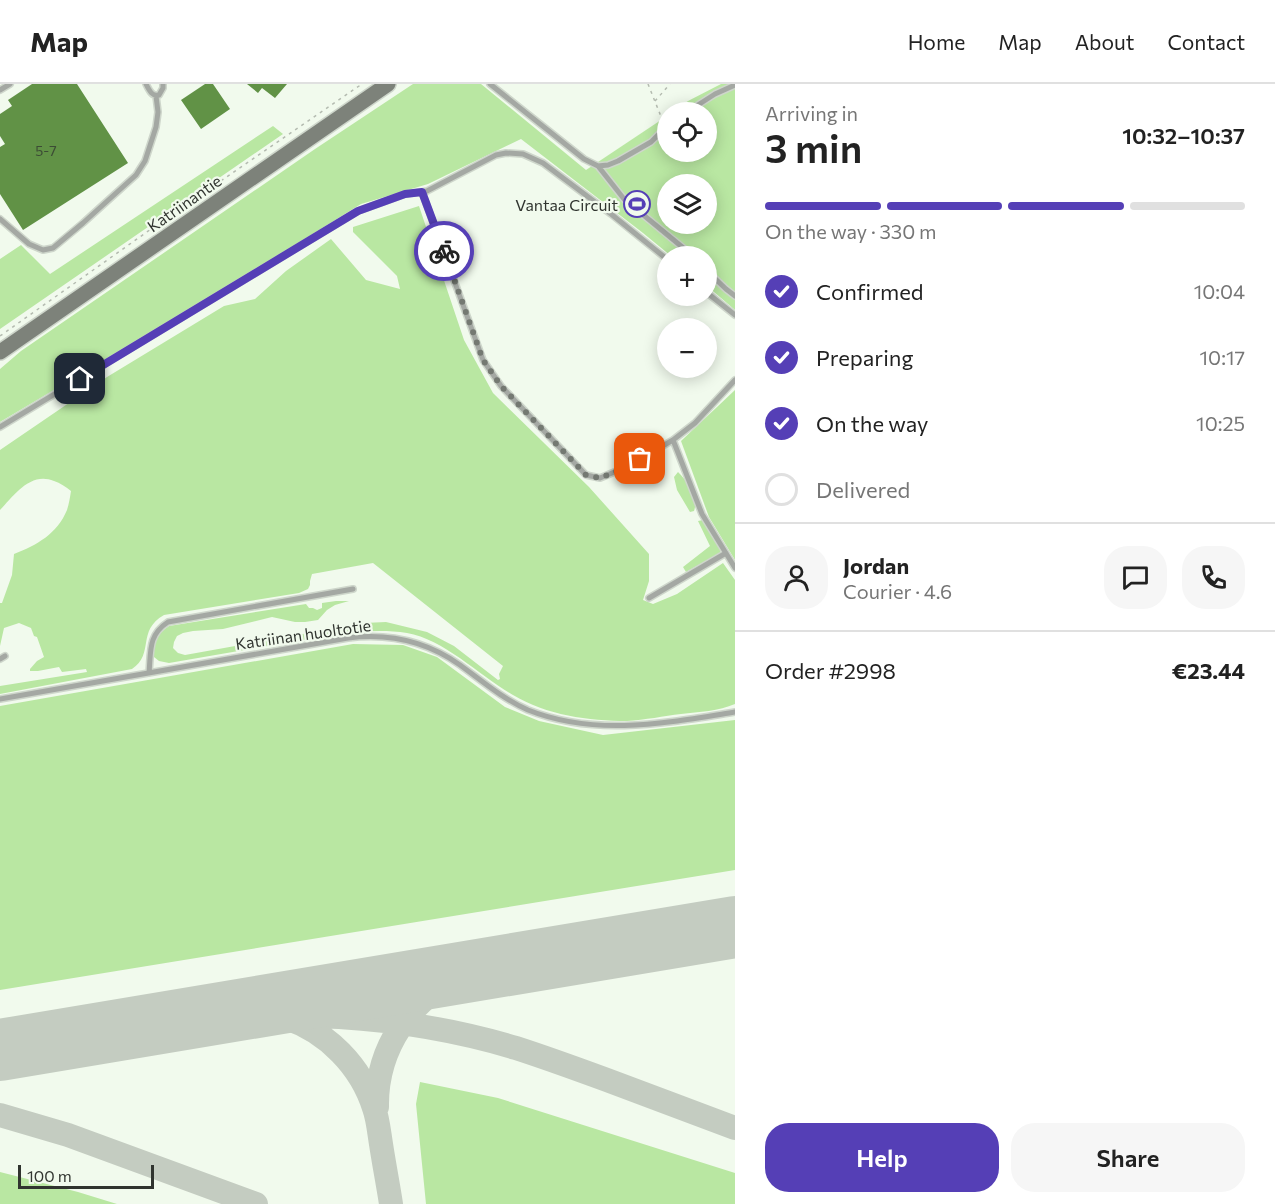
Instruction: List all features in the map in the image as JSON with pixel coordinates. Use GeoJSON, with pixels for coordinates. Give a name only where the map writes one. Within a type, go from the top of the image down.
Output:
{"type":"FeatureCollection","features":[{"type":"Feature","properties":{"kind":"main road","name":"Katriinantie"},"geometry":{"type":"LineString","coordinates":[[0,352],[388,84]]}},
{"type":"Feature","properties":{"kind":"lane"},"geometry":{"type":"LineString","coordinates":[[0,90],[10,84]]}},
{"type":"Feature","properties":{"kind":"lane"},"geometry":{"type":"LineString","coordinates":[[0,219],[29,244],[43,250],[53,248],[136,175],[145,160],[156,127],[158,112],[156,96],[146,84]]}},
{"type":"Feature","properties":{"kind":"lane"},"geometry":{"type":"LineString","coordinates":[[156,96],[162,92],[163,84]]}},
{"type":"Feature","properties":{"kind":"lane"},"geometry":{"type":"LineString","coordinates":[[490,84],[584,159],[598,165],[608,165],[632,154],[657,136]]}},
{"type":"Feature","properties":{"kind":"lane"},"geometry":{"type":"LineString","coordinates":[[702,102],[715,93],[735,85]]}},
{"type":"Feature","properties":{"kind":"lane"},"geometry":{"type":"LineString","coordinates":[[0,428],[358,211],[405,194],[427,191],[496,155],[523,154],[543,163],[657,251]]}},
{"type":"Feature","properties":{"kind":"lane"},"geometry":{"type":"LineString","coordinates":[[598,165],[624,199],[681,246]]}},
{"type":"Feature","properties":{"kind":"lane"},"geometry":{"type":"LineString","coordinates":[[422,192],[483,360],[501,386],[586,475],[600,478],[624,468],[673,440],[694,423],[735,380]]}},
{"type":"Feature","properties":{"kind":"lane"},"geometry":{"type":"LineString","coordinates":[[717,280],[735,296]]}},
{"type":"Feature","properties":{"kind":"lane"},"geometry":{"type":"LineString","coordinates":[[717,301],[735,315]]}},
{"type":"Feature","properties":{"kind":"lane"},"geometry":{"type":"LineString","coordinates":[[673,440],[702,514],[735,568]]}},
{"type":"Feature","properties":{"kind":"lane"},"geometry":{"type":"LineString","coordinates":[[649,598],[726,553]]}},
{"type":"Feature","properties":{"kind":"lane"},"geometry":{"type":"LineString","coordinates":[[149,673],[153,638],[160,627],[168,622],[353,589]]}},
{"type":"Feature","properties":{"kind":"lane","name":"Katriinan huoltotie"},"geometry":{"type":"LineString","coordinates":[[0,699],[365,636],[412,641],[429,647],[458,663],[510,701],[562,720],[593,725],[639,725],[735,712]]}},
{"type":"Feature","properties":{"kind":"path"},"geometry":{"type":"LineString","coordinates":[[0,336],[362,84]]}},
{"type":"Feature","properties":{"kind":"path"},"geometry":{"type":"LineString","coordinates":[[648,84],[657,108]]}},
{"type":"Feature","properties":{"kind":"path"},"geometry":{"type":"LineString","coordinates":[[654,102],[670,84]]}},
{"type":"Feature","properties":{"kind":"green space"},"geometry":{"type":"Polygon","coordinates":[[[413,84],[481,84],[586,170],[657,123],[657,162],[717,162],[717,102],[687,102],[721,84],[735,84],[735,310],[717,295],[717,246],[659,246],[521,139],[428,184],[361,204],[226,288],[0,422],[0,369],[21,351],[413,84]]]}},
{"type":"Feature","properties":{"kind":"green space"},"geometry":{"type":"Polygon","coordinates":[[[273,126],[283,134],[0,329],[0,259],[21,245],[50,274],[273,126]]]}},
{"type":"Feature","properties":{"kind":"green space"},"geometry":{"type":"Polygon","coordinates":[[[419,206],[464,340],[493,393],[589,487],[649,554],[649,581],[643,600],[653,604],[677,594],[723,563],[735,580],[735,704],[709,711],[641,720],[598,720],[568,716],[539,708],[513,695],[435,643],[407,633],[392,631],[334,635],[169,663],[159,661],[154,657],[156,639],[169,626],[306,604],[309,608],[317,610],[322,608],[322,603],[349,601],[335,605],[318,620],[295,622],[272,617],[223,629],[183,633],[177,636],[173,648],[185,655],[364,623],[386,622],[427,632],[454,646],[498,680],[500,679],[499,674],[503,666],[373,563],[312,574],[308,589],[299,593],[164,615],[150,628],[143,656],[132,669],[0,694],[0,686],[87,672],[86,669],[62,672],[59,667],[30,671],[37,661],[44,657],[31,628],[19,623],[4,628],[0,646],[0,603],[2,603],[12,575],[14,554],[31,547],[58,526],[67,510],[71,491],[54,481],[38,479],[24,486],[0,510],[0,450],[107,377],[224,306],[255,299],[286,271],[331,239],[366,280],[400,289],[397,276],[353,232],[353,227],[419,206]]]}},
{"type":"Feature","properties":{"kind":"green space"},"geometry":{"type":"Polygon","coordinates":[[[735,390],[735,560],[709,517],[681,441],[735,390]]]}},
{"type":"Feature","properties":{"kind":"green space"},"geometry":{"type":"Polygon","coordinates":[[[678,472],[694,495],[694,511],[690,512],[677,490],[674,477],[678,472]]]}},
{"type":"Feature","properties":{"kind":"green space"},"geometry":{"type":"Polygon","coordinates":[[[703,520],[720,546],[720,553],[686,572],[683,567],[710,546],[698,521],[703,520]]]}},
{"type":"Feature","properties":{"kind":"green space"},"geometry":{"type":"Polygon","coordinates":[[[353,644],[403,645],[437,657],[505,707],[539,721],[603,735],[735,720],[735,870],[0,990],[0,706],[353,644]]]}},
{"type":"Feature","properties":{"kind":"green space"},"geometry":{"type":"Polygon","coordinates":[[[420,1082],[498,1098],[735,1173],[735,1204],[426,1204],[416,1104],[420,1082]]]}},
{"type":"Feature","properties":{"kind":"green space"},"geometry":{"type":"Polygon","coordinates":[[[0,1172],[78,1192],[117,1204],[0,1204],[0,1172]]]}},
{"type":"Feature","properties":{"kind":"building"},"geometry":{"type":"Polygon","coordinates":[[[32,84],[77,84],[128,163],[23,230],[0,194],[0,147],[5,144],[0,136],[0,114],[12,106],[8,100],[32,84]]]}},
{"type":"Feature","properties":{"kind":"building"},"geometry":{"type":"Polygon","coordinates":[[[205,84],[213,84],[230,109],[201,129],[181,100],[205,84]]]}},
{"type":"Feature","properties":{"kind":"building"},"geometry":{"type":"Polygon","coordinates":[[[247,84],[287,84],[275,98],[262,88],[258,93],[247,84]]]}},
{"type":"Feature","properties":{"kind":"taxiway"},"geometry":{"type":"LineString","coordinates":[[377,1107],[378,1085],[390,1045],[413,1010],[446,984],[472,973],[511,964]]}},
{"type":"Feature","properties":{"kind":"taxiway"},"geometry":{"type":"LineString","coordinates":[[159,1023],[250,1016],[295,1016],[339,1017],[428,1027],[516,1048],[735,1128]]}},
{"type":"Feature","properties":{"kind":"taxiway"},"geometry":{"type":"LineString","coordinates":[[286,1018],[301,1024],[328,1042],[340,1052],[361,1078],[374,1108],[391,1204]]}},
{"type":"Feature","properties":{"kind":"taxiway"},"geometry":{"type":"LineString","coordinates":[[0,1054],[61,1039]]}},
{"type":"Feature","properties":{"kind":"taxiway"},"geometry":{"type":"LineString","coordinates":[[0,1115],[68,1135],[256,1204]]}},
{"type":"Feature","properties":{"kind":"runway"},"geometry":{"type":"LineString","coordinates":[[0,1050],[735,927]]}},
{"type":"Feature","properties":{"kind":"way so far"},"geometry":{"type":"LineString","coordinates":[[444,251],[483,360],[501,386],[586,475],[600,478],[640,459]]}},
{"type":"Feature","properties":{"kind":"place","name":"Vantaa Circuit"},"geometry":{"type":"Point","coordinates":[637,204]}},
{"type":"Feature","properties":{"kind":"route"},"geometry":{"type":"LineString","coordinates":[[80,379],[358,211],[405,194],[422,192],[444,251]]}}]}
